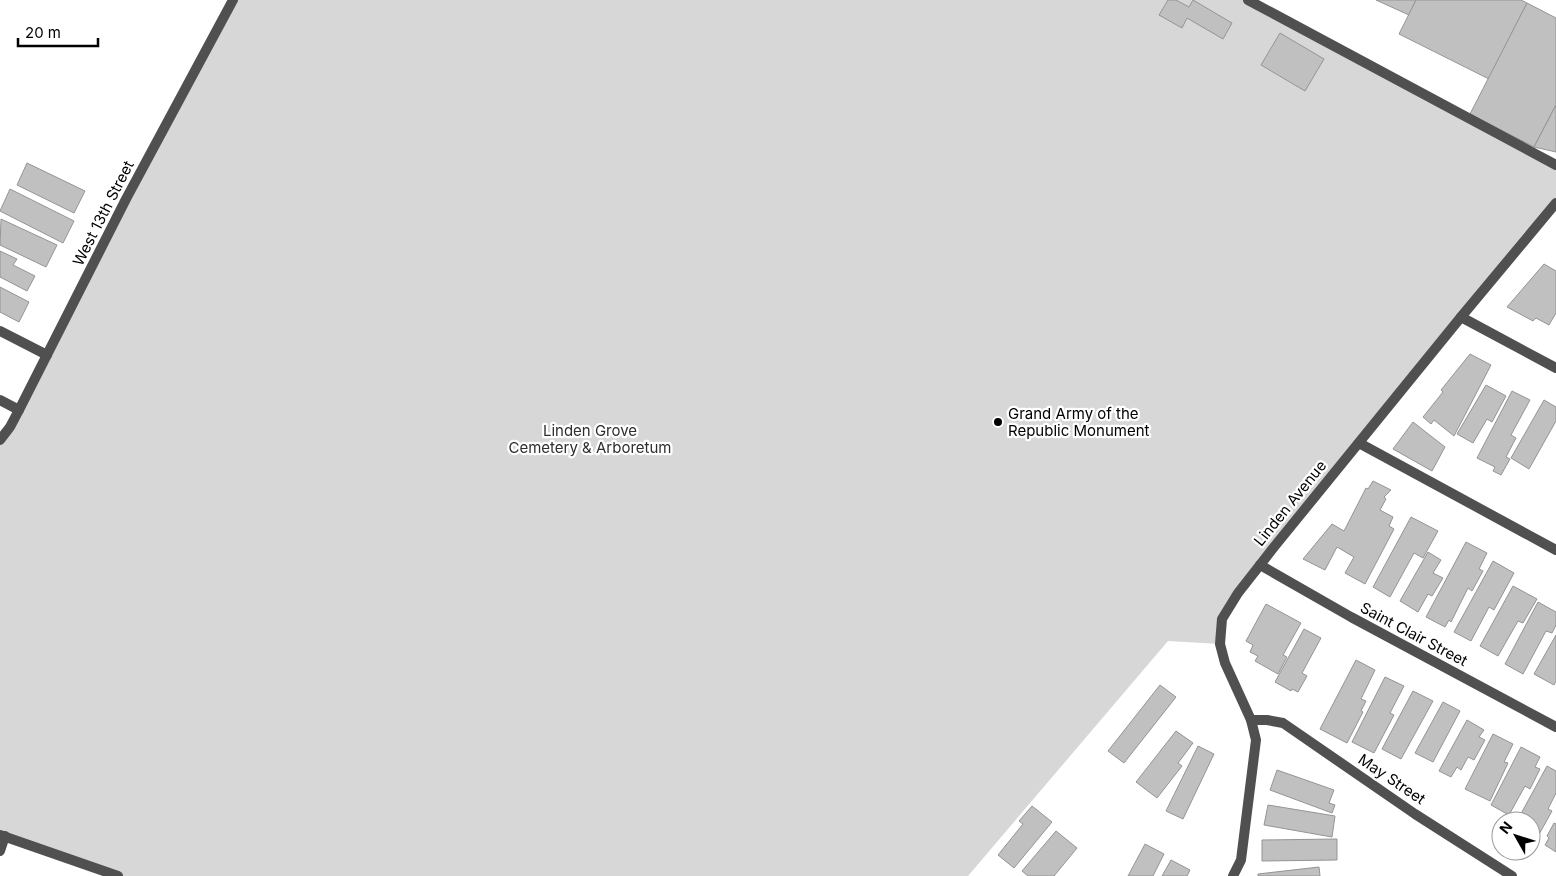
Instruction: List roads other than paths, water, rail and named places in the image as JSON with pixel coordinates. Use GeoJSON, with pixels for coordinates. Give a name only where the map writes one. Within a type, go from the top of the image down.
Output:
{"type":"FeatureCollection","features":[{"type":"Feature","properties":{"kind":"street","name":"West 13th Street"},"geometry":{"type":"LineString","coordinates":[[0,440],[10,427],[126,199],[233,0]]}},
{"type":"Feature","properties":{"kind":"street"},"geometry":{"type":"LineString","coordinates":[[1248,0],[1556,165]]}},
{"type":"Feature","properties":{"kind":"street","name":"Linden Avenue"},"geometry":{"type":"LineString","coordinates":[[1233,876],[1241,860],[1256,740],[1251,720],[1225,663],[1220,644],[1222,619],[1238,592],[1556,203]]}},
{"type":"Feature","properties":{"kind":"street"},"geometry":{"type":"LineString","coordinates":[[1461,317],[1556,368]]}},
{"type":"Feature","properties":{"kind":"street"},"geometry":{"type":"LineString","coordinates":[[0,331],[47,355]]}},
{"type":"Feature","properties":{"kind":"street"},"geometry":{"type":"LineString","coordinates":[[0,400],[19,410]]}},
{"type":"Feature","properties":{"kind":"street"},"geometry":{"type":"LineString","coordinates":[[1358,444],[1556,550]]}},
{"type":"Feature","properties":{"kind":"street","name":"Saint Clair Street"},"geometry":{"type":"LineString","coordinates":[[1260,565],[1351,617],[1556,727]]}},
{"type":"Feature","properties":{"kind":"street","name":"May Street"},"geometry":{"type":"LineString","coordinates":[[1251,720],[1283,723],[1415,814],[1512,876]]}},
{"type":"Feature","properties":{"kind":"street"},"geometry":{"type":"LineString","coordinates":[[0,851],[3,836],[118,876]]}},
{"type":"Feature","properties":{"kind":"place","name":"Grand Army of the Republic Monument"},"geometry":{"type":"Point","coordinates":[998,422]}},
{"type":"Feature","properties":{"kind":"park label","name":"Linden Grove Cemetery & Arboretum"},"geometry":{"type":"Point","coordinates":[590,438]}}]}
